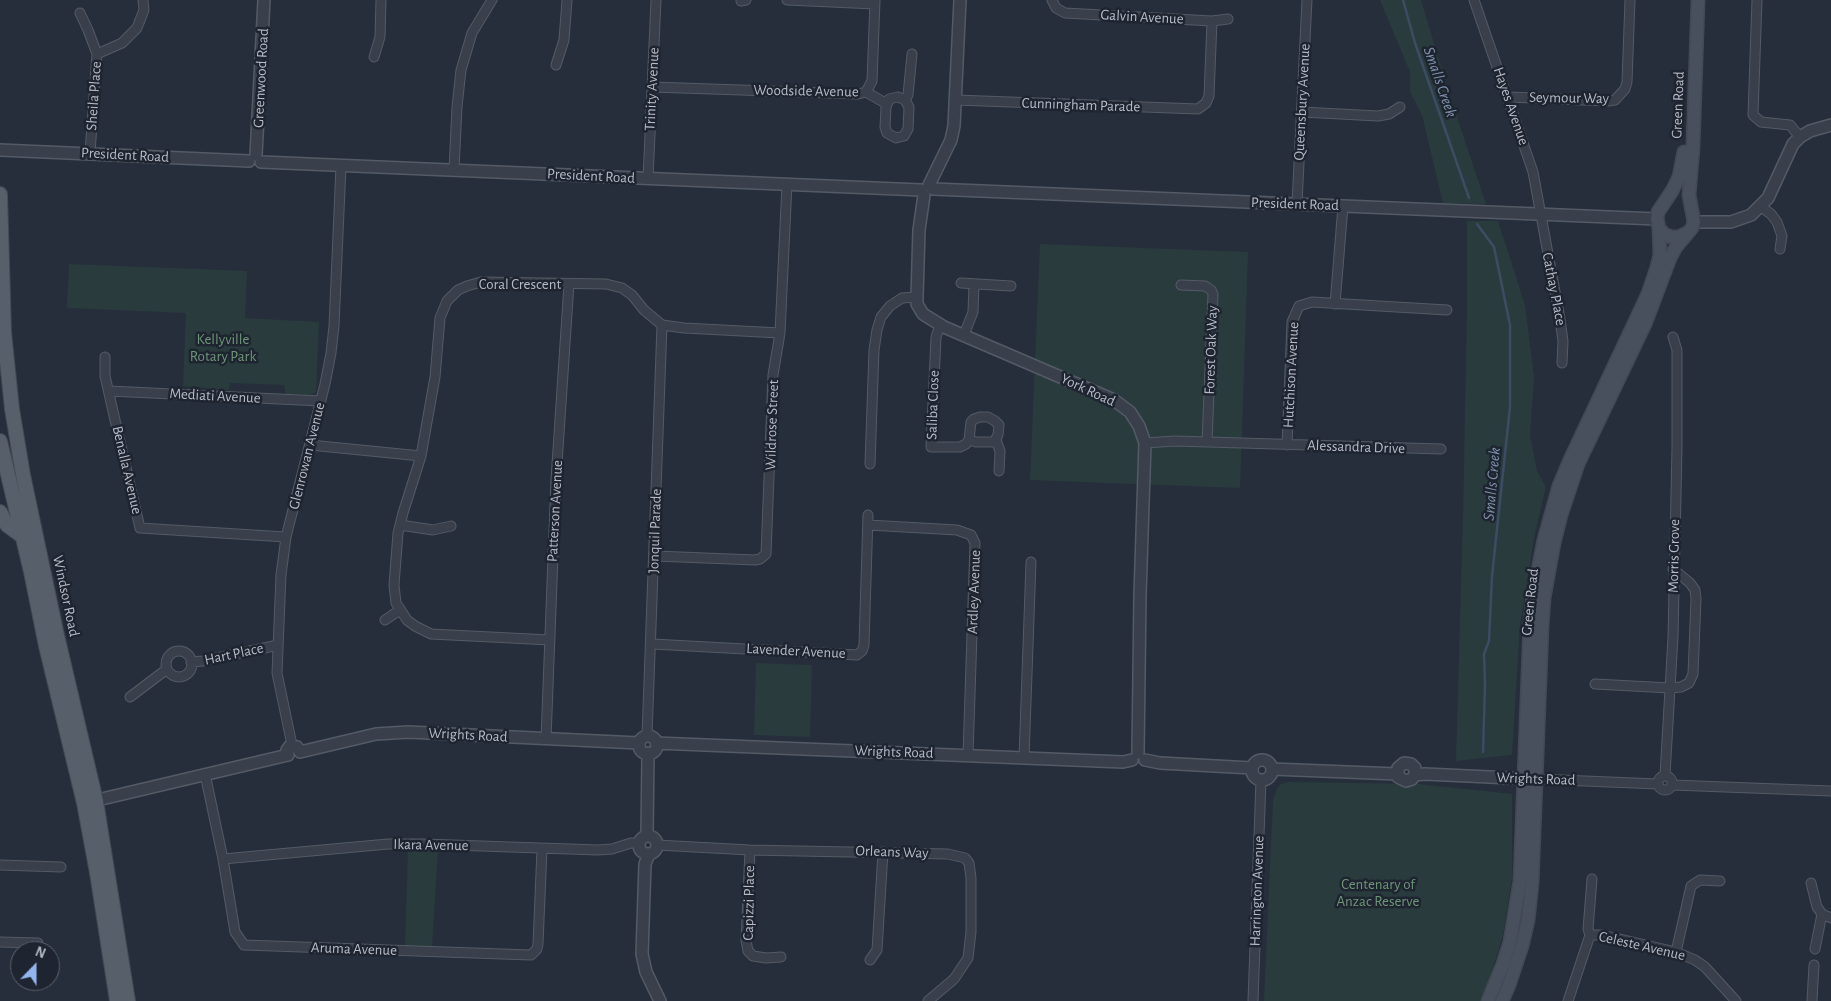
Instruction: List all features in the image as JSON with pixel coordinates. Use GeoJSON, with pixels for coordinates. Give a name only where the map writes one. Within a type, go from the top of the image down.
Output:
{"type":"FeatureCollection","features":[{"type":"Feature","properties":{"kind":"main road","name":"Green Road"},"geometry":{"type":"LineString","coordinates":[[1662,205],[1679,177],[1683,163],[1690,0]]}},
{"type":"Feature","properties":{"kind":"main road","name":"Green Road"},"geometry":{"type":"LineString","coordinates":[[1488,1001],[1503,964],[1516,916],[1530,779],[1544,598],[1561,515],[1578,464],[1645,324],[1670,258],[1691,222],[1688,195],[1693,147],[1698,0]]}},
{"type":"Feature","properties":{"kind":"main road","name":"Windsor Road"},"geometry":{"type":"LineString","coordinates":[[0,194],[6,363],[20,460],[56,631],[128,1001]]}},
{"type":"Feature","properties":{"kind":"main road"},"geometry":{"type":"LineString","coordinates":[[1675,200],[1682,201],[1688,205],[1691,222],[1679,237],[1671,237],[1664,234],[1658,223],[1658,212],[1662,205],[1675,200]]}},
{"type":"Feature","properties":{"kind":"main road","name":"Green Road"},"geometry":{"type":"LineString","coordinates":[[1502,1001],[1514,971],[1528,920],[1532,884],[1530,779],[1531,615],[1544,540],[1559,486],[1636,320],[1658,267],[1660,254],[1658,223]]}},
{"type":"Feature","properties":{"kind":"main road","name":"Windsor Road"},"geometry":{"type":"LineString","coordinates":[[0,441],[4,475],[22,536],[48,654],[90,802],[97,873],[117,1001]]}},
{"type":"Feature","properties":{"kind":"main road"},"geometry":{"type":"LineString","coordinates":[[2,459],[20,460]]}},
{"type":"Feature","properties":{"kind":"main road"},"geometry":{"type":"LineString","coordinates":[[4,475],[23,475]]}},
{"type":"Feature","properties":{"kind":"main road"},"geometry":{"type":"LineString","coordinates":[[0,512],[7,526],[22,536]]}},
{"type":"Feature","properties":{"kind":"street"},"geometry":{"type":"LineString","coordinates":[[97,54],[122,43],[137,28],[144,10],[143,0]]}},
{"type":"Feature","properties":{"kind":"street","name":"Greenwood Road"},"geometry":{"type":"LineString","coordinates":[[256,159],[264,0]]}},
{"type":"Feature","properties":{"kind":"street"},"geometry":{"type":"LineString","coordinates":[[374,57],[380,38],[381,0]]}},
{"type":"Feature","properties":{"kind":"street"},"geometry":{"type":"LineString","coordinates":[[454,170],[461,70],[472,33],[492,0]]}},
{"type":"Feature","properties":{"kind":"street"},"geometry":{"type":"LineString","coordinates":[[556,65],[564,40],[567,0]]}},
{"type":"Feature","properties":{"kind":"street","name":"Trinity Avenue"},"geometry":{"type":"LineString","coordinates":[[648,179],[656,0]]}},
{"type":"Feature","properties":{"kind":"street"},"geometry":{"type":"LineString","coordinates":[[741,0],[746,0]]}},
{"type":"Feature","properties":{"kind":"street"},"geometry":{"type":"LineString","coordinates":[[786,0],[875,2]]}},
{"type":"Feature","properties":{"kind":"street"},"geometry":{"type":"LineString","coordinates":[[870,464],[874,350],[877,330],[881,317],[890,306],[902,298],[917,297],[920,230],[927,190],[951,140],[954,126],[960,0]]}},
{"type":"Feature","properties":{"kind":"street","name":"Queensbury Avenue"},"geometry":{"type":"LineString","coordinates":[[1298,204],[1307,0]]}},
{"type":"Feature","properties":{"kind":"street","name":"Hayes Avenue"},"geometry":{"type":"LineString","coordinates":[[1474,0],[1533,172],[1540,215]]}},
{"type":"Feature","properties":{"kind":"street","name":"Seymour Way"},"geometry":{"type":"LineString","coordinates":[[1508,97],[1615,100],[1625,89],[1627,82],[1630,0]]}},
{"type":"Feature","properties":{"kind":"street"},"geometry":{"type":"LineString","coordinates":[[1757,0],[1753,115],[1761,122],[1790,125],[1800,137]]}},
{"type":"Feature","properties":{"kind":"street","name":"Woodside Avenue"},"geometry":{"type":"LineString","coordinates":[[652,87],[858,94],[868,89],[872,81],[875,2]]}},
{"type":"Feature","properties":{"kind":"street","name":"Galvin Avenue"},"geometry":{"type":"LineString","coordinates":[[1053,7],[1065,13],[1212,21],[1228,19]]}},
{"type":"Feature","properties":{"kind":"street","name":"Sheila Place"},"geometry":{"type":"LineString","coordinates":[[80,13],[97,54],[90,153]]}},
{"type":"Feature","properties":{"kind":"street","name":"Cunningham Parade"},"geometry":{"type":"LineString","coordinates":[[956,100],[1191,110],[1207,108],[1212,21]]}},
{"type":"Feature","properties":{"kind":"street"},"geometry":{"type":"LineString","coordinates":[[905,100],[908,95],[912,54]]}},
{"type":"Feature","properties":{"kind":"street"},"geometry":{"type":"LineString","coordinates":[[868,89],[888,102]]}},
{"type":"Feature","properties":{"kind":"street"},"geometry":{"type":"LineString","coordinates":[[898,97],[905,100],[909,107],[908,129],[904,136],[891,136],[887,133],[885,127],[888,102],[898,97]]}},
{"type":"Feature","properties":{"kind":"street"},"geometry":{"type":"LineString","coordinates":[[1302,112],[1378,116],[1390,114],[1400,107]]}},
{"type":"Feature","properties":{"kind":"street"},"geometry":{"type":"LineString","coordinates":[[1691,222],[1722,222],[1739,220],[1751,215],[1768,198],[1793,144],[1800,137],[1819,128],[1831,125]]}},
{"type":"Feature","properties":{"kind":"street","name":"President Road"},"geometry":{"type":"LineString","coordinates":[[0,150],[256,159],[340,166],[648,179],[1298,204],[1540,215],[1658,223]]}},
{"type":"Feature","properties":{"kind":"street","name":"Glenrowan Avenue"},"geometry":{"type":"LineString","coordinates":[[293,751],[278,679],[281,575],[286,537],[330,361],[334,326],[340,166]]}},
{"type":"Feature","properties":{"kind":"street","name":"Wildrose Street"},"geometry":{"type":"LineString","coordinates":[[655,556],[755,560],[764,557],[766,554],[773,375],[780,333],[787,184]]}},
{"type":"Feature","properties":{"kind":"street"},"geometry":{"type":"LineString","coordinates":[[1335,304],[1343,206]]}},
{"type":"Feature","properties":{"kind":"street"},"geometry":{"type":"LineString","coordinates":[[1760,206],[1771,214],[1777,222],[1782,236],[1780,249]]}},
{"type":"Feature","properties":{"kind":"street","name":"Cathay Place"},"geometry":{"type":"LineString","coordinates":[[1540,215],[1563,341],[1562,363]]}},
{"type":"Feature","properties":{"kind":"street","name":"Coral Crescent"},"geometry":{"type":"LineString","coordinates":[[400,610],[395,598],[394,585],[400,525],[421,456],[435,377],[440,318],[447,301],[458,290],[481,282],[606,284],[622,288],[632,295],[644,310],[662,325]]}},
{"type":"Feature","properties":{"kind":"street"},"geometry":{"type":"LineString","coordinates":[[961,283],[1012,286]]}},
{"type":"Feature","properties":{"kind":"street","name":"Patterson Avenue"},"geometry":{"type":"LineString","coordinates":[[546,739],[556,479],[569,284]]}},
{"type":"Feature","properties":{"kind":"street"},"geometry":{"type":"LineString","coordinates":[[964,335],[973,312],[974,284]]}},
{"type":"Feature","properties":{"kind":"street","name":"Forest Oak Way"},"geometry":{"type":"LineString","coordinates":[[1181,285],[1205,286],[1212,290],[1213,294],[1207,442]]}},
{"type":"Feature","properties":{"kind":"street","name":"York Road"},"geometry":{"type":"LineString","coordinates":[[917,297],[917,304],[924,314],[940,325],[1114,400],[1130,412],[1139,426],[1145,443],[1140,595],[1138,758]]}},
{"type":"Feature","properties":{"kind":"street","name":"Hutchison Avenue"},"geometry":{"type":"LineString","coordinates":[[1287,445],[1292,322],[1299,306],[1312,302],[1447,310]]}},
{"type":"Feature","properties":{"kind":"street"},"geometry":{"type":"LineString","coordinates":[[662,325],[684,328],[780,333]]}},
{"type":"Feature","properties":{"kind":"street","name":"Jonquil Parade"},"geometry":{"type":"LineString","coordinates":[[648,740],[662,325]]}},
{"type":"Feature","properties":{"kind":"street","name":"Saliba Close"},"geometry":{"type":"LineString","coordinates":[[940,325],[936,337],[931,447],[960,447],[969,440],[992,443],[996,440]]}},
{"type":"Feature","properties":{"kind":"street","name":"Morris Grove"},"geometry":{"type":"LineString","coordinates":[[1665,775],[1670,688],[1677,350],[1673,337]]}},
{"type":"Feature","properties":{"kind":"street","name":"Benalla Avenue"},"geometry":{"type":"LineString","coordinates":[[104,357],[108,391],[140,528],[286,537]]}},
{"type":"Feature","properties":{"kind":"street","name":"Mediati Avenue"},"geometry":{"type":"LineString","coordinates":[[108,391],[321,401]]}},
{"type":"Feature","properties":{"kind":"street"},"geometry":{"type":"LineString","coordinates":[[969,440],[971,422],[974,419],[988,417],[999,425],[996,440],[1000,451],[999,471]]}},
{"type":"Feature","properties":{"kind":"street","name":"Alessandra Drive"},"geometry":{"type":"LineString","coordinates":[[1145,443],[1175,441],[1441,449]]}},
{"type":"Feature","properties":{"kind":"street"},"geometry":{"type":"LineString","coordinates":[[310,445],[421,456]]}},
{"type":"Feature","properties":{"kind":"street","name":"Lavender Avenue"},"geometry":{"type":"LineString","coordinates":[[652,644],[857,655],[862,651],[864,644],[868,515]]}},
{"type":"Feature","properties":{"kind":"street"},"geometry":{"type":"LineString","coordinates":[[400,525],[433,530],[451,526]]}},
{"type":"Feature","properties":{"kind":"street","name":"Ardley Avenue"},"geometry":{"type":"LineString","coordinates":[[868,525],[957,530],[971,534],[975,543],[968,755]]}},
{"type":"Feature","properties":{"kind":"street"},"geometry":{"type":"LineString","coordinates":[[1024,758],[1032,562]]}},
{"type":"Feature","properties":{"kind":"street"},"geometry":{"type":"LineString","coordinates":[[1595,684],[1670,688],[1681,687],[1689,683],[1693,674],[1695,590],[1690,583],[1673,569]]}},
{"type":"Feature","properties":{"kind":"street"},"geometry":{"type":"LineString","coordinates":[[385,620],[400,610],[415,626],[431,634],[550,640]]}},
{"type":"Feature","properties":{"kind":"street","name":"Hart Place"},"geometry":{"type":"LineString","coordinates":[[191,662],[278,645]]}},
{"type":"Feature","properties":{"kind":"street","name":"Hart Place"},"geometry":{"type":"LineString","coordinates":[[177,651],[188,655],[191,662],[190,670],[184,675],[172,675],[166,665],[168,658],[177,651]]}},
{"type":"Feature","properties":{"kind":"street"},"geometry":{"type":"LineString","coordinates":[[130,697],[167,669]]}},
{"type":"Feature","properties":{"kind":"street","name":"Wrights Road"},"geometry":{"type":"LineString","coordinates":[[90,802],[293,751],[386,733],[408,732],[546,739],[648,740],[1123,762],[1138,758],[1160,763],[1252,768]]}},
{"type":"Feature","properties":{"kind":"street"},"geometry":{"type":"LineString","coordinates":[[648,740],[641,750],[648,753],[643,839],[654,838],[653,849],[645,864],[642,954],[646,972],[660,1001]]}},
{"type":"Feature","properties":{"kind":"street"},"geometry":{"type":"LineString","coordinates":[[1261,760],[1268,762],[1272,769],[1268,778],[1261,780],[1254,776],[1252,768],[1256,762],[1261,760]]}},
{"type":"Feature","properties":{"kind":"street","name":"Wrights Road"},"geometry":{"type":"LineString","coordinates":[[1272,769],[1397,774],[1399,766],[1408,763],[1415,768],[1415,775],[1658,784]]}},
{"type":"Feature","properties":{"kind":"street","name":"Aruma Avenue"},"geometry":{"type":"LineString","coordinates":[[206,774],[235,932],[244,945],[525,956],[534,953],[538,944],[542,849]]}},
{"type":"Feature","properties":{"kind":"street"},"geometry":{"type":"LineString","coordinates":[[1672,785],[1671,778],[1665,775],[1660,777],[1658,784],[1660,788],[1666,790],[1672,785],[1831,791]]}},
{"type":"Feature","properties":{"kind":"street","name":"Harrington Avenue"},"geometry":{"type":"LineString","coordinates":[[1253,1001],[1261,780]]}},
{"type":"Feature","properties":{"kind":"street","name":"Ikara Avenue"},"geometry":{"type":"LineString","coordinates":[[223,859],[388,844],[598,850],[612,849],[643,839]]}},
{"type":"Feature","properties":{"kind":"street","name":"Orleans Way"},"geometry":{"type":"LineString","coordinates":[[653,849],[883,852],[948,854],[965,858],[969,863],[971,878],[972,932],[968,958],[954,979],[928,1001]]}},
{"type":"Feature","properties":{"kind":"street","name":"Capizzi Place"},"geometry":{"type":"LineString","coordinates":[[750,850],[746,940],[748,950],[753,956],[766,958],[781,957]]}},
{"type":"Feature","properties":{"kind":"street"},"geometry":{"type":"LineString","coordinates":[[870,960],[877,950],[883,852]]}},
{"type":"Feature","properties":{"kind":"street"},"geometry":{"type":"LineString","coordinates":[[0,865],[61,867]]}},
{"type":"Feature","properties":{"kind":"street"},"geometry":{"type":"LineString","coordinates":[[1568,1001],[1590,934],[1588,929],[1592,879]]}},
{"type":"Feature","properties":{"kind":"street"},"geometry":{"type":"LineString","coordinates":[[1676,952],[1691,886],[1700,880],[1720,881]]}},
{"type":"Feature","properties":{"kind":"street"},"geometry":{"type":"LineString","coordinates":[[1811,883],[1818,907],[1822,914],[1831,918]]}},
{"type":"Feature","properties":{"kind":"street"},"geometry":{"type":"LineString","coordinates":[[1815,949],[1822,914]]}},
{"type":"Feature","properties":{"kind":"street","name":"Celeste Avenue"},"geometry":{"type":"LineString","coordinates":[[1590,934],[1676,952],[1695,960],[1705,967],[1736,1001]]}},
{"type":"Feature","properties":{"kind":"street"},"geometry":{"type":"LineString","coordinates":[[1812,1001],[1814,966]]}},
{"type":"Feature","properties":{"kind":"green space"},"geometry":{"type":"Polygon","coordinates":[[[1380,0],[1421,0],[1448,90],[1486,204],[1443,203],[1422,115],[1410,92],[1410,72],[1380,0]]]}},
{"type":"Feature","properties":{"kind":"green space"},"geometry":{"type":"Polygon","coordinates":[[[1467,221],[1498,221],[1525,305],[1534,376],[1530,435],[1537,471],[1546,487],[1535,533],[1520,625],[1512,755],[1456,761],[1463,515],[1467,221]]]}},
{"type":"Feature","properties":{"kind":"green space"},"geometry":{"type":"Polygon","coordinates":[[[1040,244],[1248,252],[1240,488],[1030,480],[1040,244]]]}},
{"type":"Feature","properties":{"kind":"green space","name":"Kellyville Rotary Park"},"geometry":{"type":"Polygon","coordinates":[[[69,264],[247,271],[245,318],[319,322],[316,392],[310,395],[286,394],[284,385],[230,383],[229,390],[183,386],[186,313],[67,308],[69,264]]]}},
{"type":"Feature","properties":{"kind":"green space"},"geometry":{"type":"Polygon","coordinates":[[[756,663],[812,665],[810,737],[754,735],[756,663]]]}},
{"type":"Feature","properties":{"kind":"green space","name":"Centenary of Anzac Reserve"},"geometry":{"type":"Polygon","coordinates":[[[1288,782],[1418,784],[1512,794],[1512,878],[1503,935],[1486,991],[1481,1001],[1264,1001],[1273,800],[1281,784],[1288,782]]]}},
{"type":"Feature","properties":{"kind":"green space"},"geometry":{"type":"Polygon","coordinates":[[[408,847],[438,850],[432,947],[405,947],[408,847]]]}},
{"type":"Feature","properties":{"kind":"waterway","name":"Smalls Creek"},"geometry":{"type":"LineString","coordinates":[[1403,0],[1415,43],[1469,198]]}},
{"type":"Feature","properties":{"kind":"waterway","name":"Smalls Creek"},"geometry":{"type":"LineString","coordinates":[[1477,224],[1494,247],[1510,325],[1510,407],[1492,576],[1489,641],[1484,654],[1483,752]]}}]}
